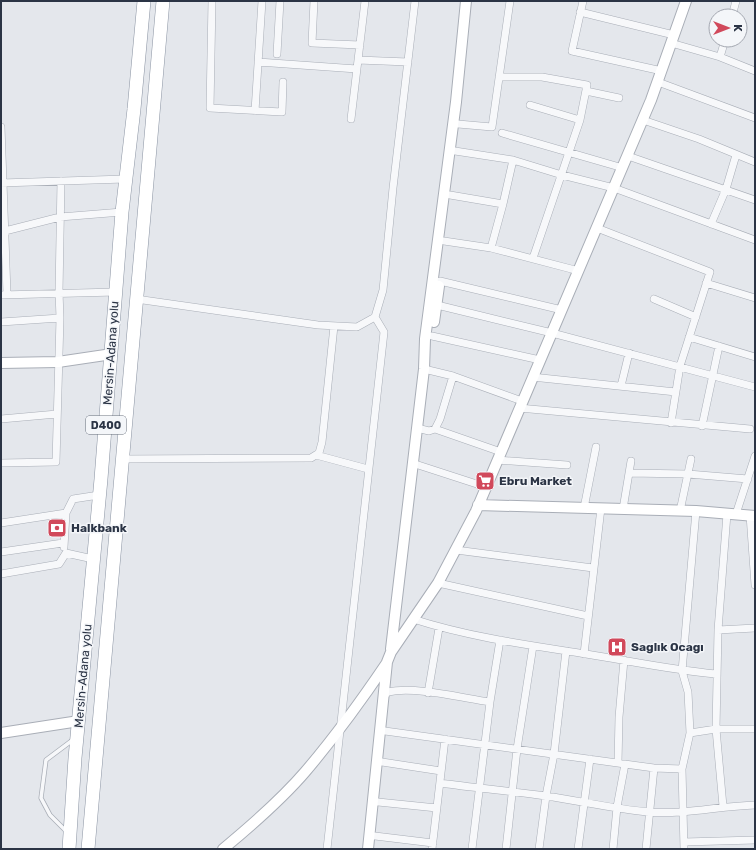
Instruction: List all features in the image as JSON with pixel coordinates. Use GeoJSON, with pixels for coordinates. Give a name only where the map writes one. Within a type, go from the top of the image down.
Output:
{"type":"FeatureCollection","features":[{"type":"Feature","properties":{"kind":"highway","name":"Mersin-Adana yolu"},"geometry":{"type":"LineString","coordinates":[[69,849],[112,354],[122,212],[134,109],[144,1]]}},
{"type":"Feature","properties":{"kind":"highway","name":"Mersin-Adana yolu"},"geometry":{"type":"LineString","coordinates":[[88,849],[163,1]]}},
{"type":"Feature","properties":{"kind":"main road"},"geometry":{"type":"LineString","coordinates":[[368,849],[424,368],[425,339],[456,102],[466,1]]}},
{"type":"Feature","properties":{"kind":"main road"},"geometry":{"type":"LineString","coordinates":[[424,368],[432,336],[437,305],[473,1]]}},
{"type":"Feature","properties":{"kind":"main road"},"geometry":{"type":"LineString","coordinates":[[223,849],[252,824],[305,772],[366,694],[387,662],[391,652],[438,583],[478,505],[623,168],[658,82],[686,1]]}},
{"type":"Feature","properties":{"kind":"main road"},"geometry":{"type":"LineString","coordinates":[[1,363],[58,362],[112,354]]}},
{"type":"Feature","properties":{"kind":"main road"},"geometry":{"type":"LineString","coordinates":[[478,505],[696,511],[752,516]]}},
{"type":"Feature","properties":{"kind":"main road"},"geometry":{"type":"LineString","coordinates":[[373,849],[385,732],[387,662]]}},
{"type":"Feature","properties":{"kind":"main road"},"geometry":{"type":"LineString","coordinates":[[1,734],[79,721]]}},
{"type":"Feature","properties":{"kind":"street"},"geometry":{"type":"LineString","coordinates":[[212,1],[210,108],[282,112],[283,82]]}},
{"type":"Feature","properties":{"kind":"street"},"geometry":{"type":"LineString","coordinates":[[255,111],[262,1]]}},
{"type":"Feature","properties":{"kind":"street"},"geometry":{"type":"LineString","coordinates":[[277,54],[280,1]]}},
{"type":"Feature","properties":{"kind":"street"},"geometry":{"type":"LineString","coordinates":[[314,1],[312,44],[360,46]]}},
{"type":"Feature","properties":{"kind":"street"},"geometry":{"type":"LineString","coordinates":[[351,119],[365,1]]}},
{"type":"Feature","properties":{"kind":"street"},"geometry":{"type":"LineString","coordinates":[[136,299],[334,326],[357,327],[375,317],[384,290],[393,188],[415,1]]}},
{"type":"Feature","properties":{"kind":"street"},"geometry":{"type":"LineString","coordinates":[[458,124],[492,127],[510,1]]}},
{"type":"Feature","properties":{"kind":"street"},"geometry":{"type":"LineString","coordinates":[[583,1],[572,51],[662,71]]}},
{"type":"Feature","properties":{"kind":"street"},"geometry":{"type":"LineString","coordinates":[[580,12],[672,39],[755,71]]}},
{"type":"Feature","properties":{"kind":"street"},"geometry":{"type":"LineString","coordinates":[[720,57],[723,48]]}},
{"type":"Feature","properties":{"kind":"street"},"geometry":{"type":"LineString","coordinates":[[358,60],[408,62]]}},
{"type":"Feature","properties":{"kind":"street"},"geometry":{"type":"LineString","coordinates":[[258,62],[357,69]]}},
{"type":"Feature","properties":{"kind":"street"},"geometry":{"type":"LineString","coordinates":[[499,77],[542,77],[587,85],[580,120],[533,258]]}},
{"type":"Feature","properties":{"kind":"street"},"geometry":{"type":"LineString","coordinates":[[658,82],[755,118]]}},
{"type":"Feature","properties":{"kind":"street"},"geometry":{"type":"LineString","coordinates":[[586,91],[619,98]]}},
{"type":"Feature","properties":{"kind":"street"},"geometry":{"type":"LineString","coordinates":[[530,105],[580,120]]}},
{"type":"Feature","properties":{"kind":"street"},"geometry":{"type":"LineString","coordinates":[[643,120],[698,139],[755,162]]}},
{"type":"Feature","properties":{"kind":"street"},"geometry":{"type":"LineString","coordinates":[[1,127],[4,294],[116,292]]}},
{"type":"Feature","properties":{"kind":"street"},"geometry":{"type":"LineString","coordinates":[[502,132],[623,168]]}},
{"type":"Feature","properties":{"kind":"street"},"geometry":{"type":"LineString","coordinates":[[455,152],[513,160],[562,175],[614,188],[755,240]]}},
{"type":"Feature","properties":{"kind":"street"},"geometry":{"type":"LineString","coordinates":[[711,224],[726,189],[736,155]]}},
{"type":"Feature","properties":{"kind":"street"},"geometry":{"type":"LineString","coordinates":[[628,156],[755,200]]}},
{"type":"Feature","properties":{"kind":"street"},"geometry":{"type":"LineString","coordinates":[[491,248],[513,160]]}},
{"type":"Feature","properties":{"kind":"street"},"geometry":{"type":"LineString","coordinates":[[2,183],[125,179]]}},
{"type":"Feature","properties":{"kind":"street"},"geometry":{"type":"LineString","coordinates":[[1,464],[56,462],[60,318],[61,181]]}},
{"type":"Feature","properties":{"kind":"street"},"geometry":{"type":"LineString","coordinates":[[450,195],[503,204]]}},
{"type":"Feature","properties":{"kind":"street"},"geometry":{"type":"LineString","coordinates":[[3,231],[60,217],[122,212]]}},
{"type":"Feature","properties":{"kind":"street"},"geometry":{"type":"LineString","coordinates":[[597,228],[710,272],[680,366],[671,423]]}},
{"type":"Feature","properties":{"kind":"street"},"geometry":{"type":"LineString","coordinates":[[444,241],[491,248],[579,271]]}},
{"type":"Feature","properties":{"kind":"street"},"geometry":{"type":"LineString","coordinates":[[440,281],[562,310]]}},
{"type":"Feature","properties":{"kind":"street"},"geometry":{"type":"LineString","coordinates":[[706,283],[755,298]]}},
{"type":"Feature","properties":{"kind":"street"},"geometry":{"type":"LineString","coordinates":[[654,299],[696,317]]}},
{"type":"Feature","properties":{"kind":"street"},"geometry":{"type":"LineString","coordinates":[[437,305],[680,366],[755,387]]}},
{"type":"Feature","properties":{"kind":"street"},"geometry":{"type":"LineString","coordinates":[[327,849],[384,332],[375,317]]}},
{"type":"Feature","properties":{"kind":"street"},"geometry":{"type":"LineString","coordinates":[[1,322],[60,318]]}},
{"type":"Feature","properties":{"kind":"street"},"geometry":{"type":"LineString","coordinates":[[122,459],[311,458],[316,455],[319,453],[322,442],[334,326]]}},
{"type":"Feature","properties":{"kind":"street"},"geometry":{"type":"LineString","coordinates":[[432,336],[540,360]]}},
{"type":"Feature","properties":{"kind":"street"},"geometry":{"type":"LineString","coordinates":[[689,337],[755,357]]}},
{"type":"Feature","properties":{"kind":"street"},"geometry":{"type":"LineString","coordinates":[[702,426],[719,346]]}},
{"type":"Feature","properties":{"kind":"street"},"geometry":{"type":"LineString","coordinates":[[621,386],[629,353]]}},
{"type":"Feature","properties":{"kind":"street"},"geometry":{"type":"LineString","coordinates":[[424,368],[453,376],[521,405],[671,423],[750,429]]}},
{"type":"Feature","properties":{"kind":"street"},"geometry":{"type":"LineString","coordinates":[[435,429],[440,419],[453,376]]}},
{"type":"Feature","properties":{"kind":"street"},"geometry":{"type":"LineString","coordinates":[[532,377],[676,392]]}},
{"type":"Feature","properties":{"kind":"street"},"geometry":{"type":"LineString","coordinates":[[1,419],[57,414]]}},
{"type":"Feature","properties":{"kind":"street"},"geometry":{"type":"LineString","coordinates":[[417,428],[429,431],[435,429],[499,456],[567,465]]}},
{"type":"Feature","properties":{"kind":"street"},"geometry":{"type":"LineString","coordinates":[[584,508],[596,447]]}},
{"type":"Feature","properties":{"kind":"street"},"geometry":{"type":"LineString","coordinates":[[316,455],[368,469]]}},
{"type":"Feature","properties":{"kind":"street"},"geometry":{"type":"LineString","coordinates":[[723,806],[716,729],[718,630],[731,514],[748,479],[755,456]]}},
{"type":"Feature","properties":{"kind":"street"},"geometry":{"type":"LineString","coordinates":[[680,511],[691,459]]}},
{"type":"Feature","properties":{"kind":"street"},"geometry":{"type":"LineString","coordinates":[[624,509],[631,461]]}},
{"type":"Feature","properties":{"kind":"street"},"geometry":{"type":"LineString","coordinates":[[412,463],[486,487]]}},
{"type":"Feature","properties":{"kind":"street"},"geometry":{"type":"LineString","coordinates":[[629,473],[688,474],[748,479]]}},
{"type":"Feature","properties":{"kind":"street"},"geometry":{"type":"LineString","coordinates":[[1,574],[59,564],[66,553],[63,543],[66,513],[73,499],[99,495]]}},
{"type":"Feature","properties":{"kind":"street"},"geometry":{"type":"LineString","coordinates":[[584,654],[601,508]]}},
{"type":"Feature","properties":{"kind":"street"},"geometry":{"type":"LineString","coordinates":[[696,511],[682,671],[688,692],[690,733],[682,769],[684,846],[715,841],[755,840]]}},
{"type":"Feature","properties":{"kind":"street"},"geometry":{"type":"LineString","coordinates":[[1,523],[66,513]]}},
{"type":"Feature","properties":{"kind":"street"},"geometry":{"type":"LineString","coordinates":[[752,516],[755,585]]}},
{"type":"Feature","properties":{"kind":"street"},"geometry":{"type":"LineString","coordinates":[[1,552],[63,543]]}},
{"type":"Feature","properties":{"kind":"street"},"geometry":{"type":"LineString","coordinates":[[456,550],[593,568]]}},
{"type":"Feature","properties":{"kind":"street"},"geometry":{"type":"LineString","coordinates":[[66,553],[93,560]]}},
{"type":"Feature","properties":{"kind":"street"},"geometry":{"type":"LineString","coordinates":[[438,583],[588,616]]}},
{"type":"Feature","properties":{"kind":"street"},"geometry":{"type":"LineString","coordinates":[[413,620],[439,628],[533,646],[624,660],[682,671],[716,674]]}},
{"type":"Feature","properties":{"kind":"street"},"geometry":{"type":"LineString","coordinates":[[428,693],[439,628]]}},
{"type":"Feature","properties":{"kind":"street"},"geometry":{"type":"LineString","coordinates":[[718,630],[755,628]]}},
{"type":"Feature","properties":{"kind":"street"},"geometry":{"type":"LineString","coordinates":[[472,849],[484,744],[500,640]]}},
{"type":"Feature","properties":{"kind":"street"},"geometry":{"type":"LineString","coordinates":[[506,849],[517,749],[533,646]]}},
{"type":"Feature","properties":{"kind":"street"},"geometry":{"type":"LineString","coordinates":[[539,849],[546,796],[554,754],[566,651]]}},
{"type":"Feature","properties":{"kind":"street"},"geometry":{"type":"LineString","coordinates":[[613,849],[621,763],[619,717],[624,660]]}},
{"type":"Feature","properties":{"kind":"street"},"geometry":{"type":"LineString","coordinates":[[386,694],[396,690],[490,702]]}},
{"type":"Feature","properties":{"kind":"street"},"geometry":{"type":"LineString","coordinates":[[690,733],[716,729],[755,729]]}},
{"type":"Feature","properties":{"kind":"street"},"geometry":{"type":"LineString","coordinates":[[385,732],[484,744],[654,768],[682,769]]}},
{"type":"Feature","properties":{"kind":"street"},"geometry":{"type":"LineString","coordinates":[[375,836],[433,846],[445,739]]}},
{"type":"Feature","properties":{"kind":"street"},"geometry":{"type":"LineString","coordinates":[[578,849],[590,759]]}},
{"type":"Feature","properties":{"kind":"street"},"geometry":{"type":"LineString","coordinates":[[382,762],[441,771]]}},
{"type":"Feature","properties":{"kind":"street"},"geometry":{"type":"LineString","coordinates":[[646,849],[654,768]]}},
{"type":"Feature","properties":{"kind":"street"},"geometry":{"type":"LineString","coordinates":[[440,783],[479,789],[546,796],[649,812],[683,812],[723,806],[755,805]]}},
{"type":"Feature","properties":{"kind":"street"},"geometry":{"type":"LineString","coordinates":[[378,802],[437,808]]}},
{"type":"Feature","properties":{"kind":"street"},"geometry":{"type":"LineString","coordinates":[[715,841],[715,849]]}},
{"type":"Feature","properties":{"kind":"lane"},"geometry":{"type":"LineString","coordinates":[[70,835],[50,815],[41,798],[46,760],[78,736]]}},
{"type":"Feature","properties":{"kind":"place","name":"Ebru Market"},"geometry":{"type":"Point","coordinates":[485,481]}},
{"type":"Feature","properties":{"kind":"place","name":"Halkbank"},"geometry":{"type":"Point","coordinates":[57,528]}},
{"type":"Feature","properties":{"kind":"place","name":"Saglık Ocagı"},"geometry":{"type":"Point","coordinates":[617,647]}}]}
